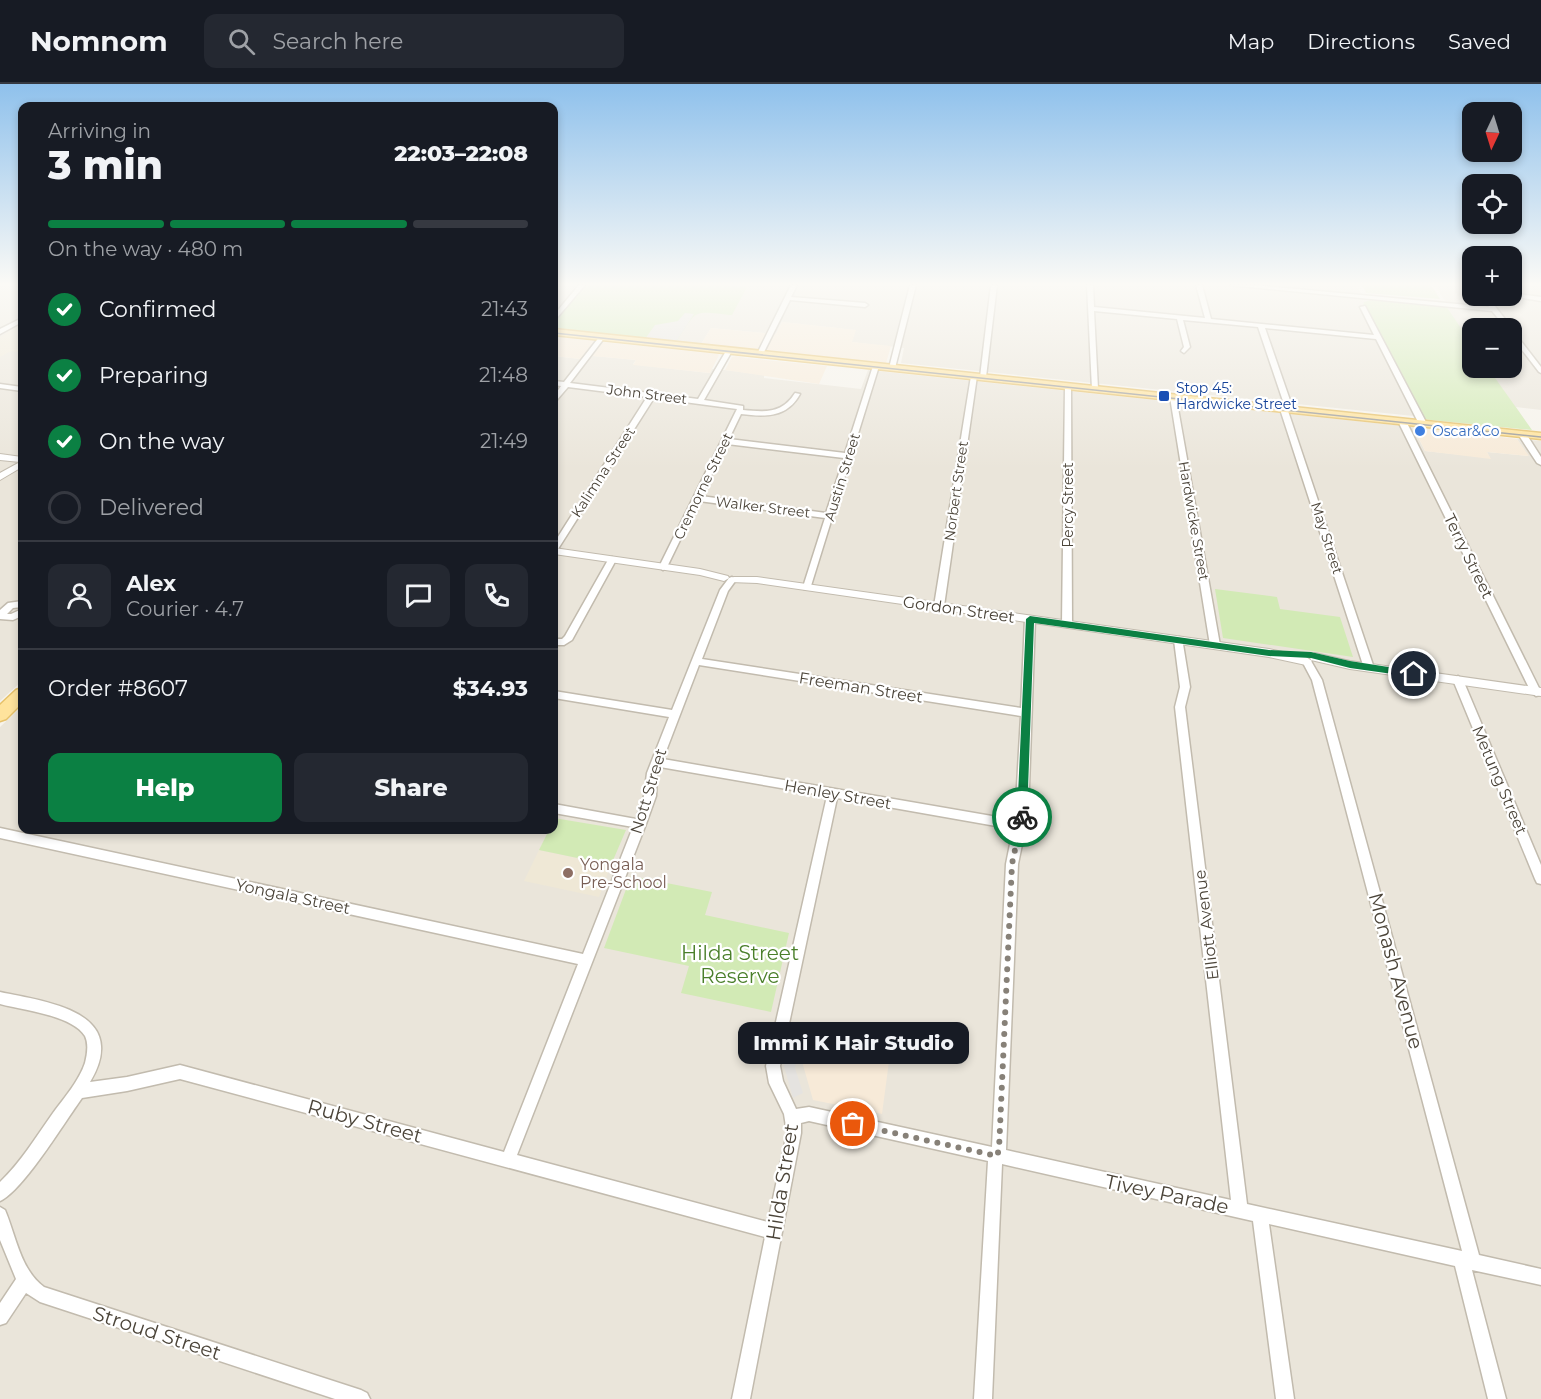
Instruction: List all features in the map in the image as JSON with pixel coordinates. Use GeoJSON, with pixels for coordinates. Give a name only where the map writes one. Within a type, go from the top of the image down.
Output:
{"type":"FeatureCollection","features":[{"type":"Feature","properties":{"kind":"main road"},"geometry":{"type":"LineString","coordinates":[[687,346],[1541,436]]}},
{"type":"Feature","properties":{"kind":"street"},"geometry":{"type":"LineString","coordinates":[[558,395],[595,346]]}},
{"type":"Feature","properties":{"kind":"street"},"geometry":{"type":"LineString","coordinates":[[760,354],[764,346]]}},
{"type":"Feature","properties":{"kind":"street"},"geometry":{"type":"LineString","coordinates":[[892,368],[897,346]]}},
{"type":"Feature","properties":{"kind":"street","name":"Norbert Street"},"geometry":{"type":"LineString","coordinates":[[939,606],[983,346]]}},
{"type":"Feature","properties":{"kind":"street"},"geometry":{"type":"LineString","coordinates":[[1093,346],[1095,389]]}},
{"type":"Feature","properties":{"kind":"street"},"geometry":{"type":"LineString","coordinates":[[1184,351],[1187,346]]}},
{"type":"Feature","properties":{"kind":"street","name":"May Street"},"geometry":{"type":"LineString","coordinates":[[1267,346],[1369,668]]}},
{"type":"Feature","properties":{"kind":"street"},"geometry":{"type":"LineString","coordinates":[[1383,346],[1423,424]]}},
{"type":"Feature","properties":{"kind":"street"},"geometry":{"type":"LineString","coordinates":[[1522,346],[1541,371]]}},
{"type":"Feature","properties":{"kind":"street"},"geometry":{"type":"LineString","coordinates":[[701,400],[729,351]]}},
{"type":"Feature","properties":{"kind":"street","name":"Austin Street"},"geometry":{"type":"LineString","coordinates":[[807,587],[876,366]]}},
{"type":"Feature","properties":{"kind":"street","name":"John Street"},"geometry":{"type":"LineString","coordinates":[[558,384],[701,400],[762,414],[782,410],[792,404],[797,394]]}},
{"type":"Feature","properties":{"kind":"street"},"geometry":{"type":"LineString","coordinates":[[0,386],[18,388]]}},
{"type":"Feature","properties":{"kind":"street","name":"Percy Street"},"geometry":{"type":"LineString","coordinates":[[1067,624],[1068,386]]}},
{"type":"Feature","properties":{"kind":"street","name":"Kalimna Street"},"geometry":{"type":"LineString","coordinates":[[558,544],[652,395]]}},
{"type":"Feature","properties":{"kind":"street","name":"Hardwicke Street"},"geometry":{"type":"LineString","coordinates":[[1173,397],[1215,645]]}},
{"type":"Feature","properties":{"kind":"street","name":"Cremorne Street"},"geometry":{"type":"LineString","coordinates":[[663,567],[740,409]]}},
{"type":"Feature","properties":{"kind":"street","name":"Terry Street"},"geometry":{"type":"LineString","coordinates":[[1402,421],[1538,692]]}},
{"type":"Feature","properties":{"kind":"street"},"geometry":{"type":"LineString","coordinates":[[1522,434],[1541,463]]}},
{"type":"Feature","properties":{"kind":"street"},"geometry":{"type":"LineString","coordinates":[[724,441],[848,456]]}},
{"type":"Feature","properties":{"kind":"street"},"geometry":{"type":"LineString","coordinates":[[2,458],[18,462]]}},
{"type":"Feature","properties":{"kind":"street"},"geometry":{"type":"LineString","coordinates":[[2,475],[18,463]]}},
{"type":"Feature","properties":{"kind":"street","name":"Walker Street"},"geometry":{"type":"LineString","coordinates":[[697,498],[830,516]]}},
{"type":"Feature","properties":{"kind":"street","name":"Gordon Street"},"geometry":{"type":"LineString","coordinates":[[558,551],[700,572],[729,579],[757,580],[1538,692]]}},
{"type":"Feature","properties":{"kind":"street"},"geometry":{"type":"LineString","coordinates":[[559,642],[569,638],[612,560]]}},
{"type":"Feature","properties":{"kind":"street","name":"Nott Street"},"geometry":{"type":"LineString","coordinates":[[508,1160],[640,824],[650,796],[652,773],[729,579]]}},
{"type":"Feature","properties":{"kind":"street"},"geometry":{"type":"LineString","coordinates":[[18,604],[11,605],[1,614],[9,618],[18,614]]}},
{"type":"Feature","properties":{"kind":"street"},"geometry":{"type":"LineString","coordinates":[[983,1399],[999,1149],[1012,864],[1021,826],[1030,619]]}},
{"type":"Feature","properties":{"kind":"street","name":"Elliott Avenue"},"geometry":{"type":"LineString","coordinates":[[1179,640],[1185,687],[1180,707],[1240,1210]]}},
{"type":"Feature","properties":{"kind":"street","name":"Freeman Street"},"geometry":{"type":"LineString","coordinates":[[695,661],[1026,713]]}},
{"type":"Feature","properties":{"kind":"street","name":"Monash Avenue"},"geometry":{"type":"LineString","coordinates":[[1312,661],[1467,1261],[1497,1399]]}},
{"type":"Feature","properties":{"kind":"street","name":"Metung Street"},"geometry":{"type":"LineString","coordinates":[[1458,680],[1541,879]]}},
{"type":"Feature","properties":{"kind":"street"},"geometry":{"type":"LineString","coordinates":[[558,695],[674,714]]}},
{"type":"Feature","properties":{"kind":"street","name":"Henley Street"},"geometry":{"type":"LineString","coordinates":[[656,762],[1021,826]]}},
{"type":"Feature","properties":{"kind":"street","name":"Hilda Street"},"geometry":{"type":"LineString","coordinates":[[741,1399],[794,1133],[793,1116],[772,1070],[833,793]]}},
{"type":"Feature","properties":{"kind":"street"},"geometry":{"type":"LineString","coordinates":[[558,809],[640,824]]}},
{"type":"Feature","properties":{"kind":"street","name":"Yongala Street"},"geometry":{"type":"LineString","coordinates":[[0,833],[585,960]]}},
{"type":"Feature","properties":{"kind":"street"},"geometry":{"type":"LineString","coordinates":[[0,998],[71,1017],[88,1027],[94,1043],[93,1059],[88,1075],[78,1091],[20,1173],[0,1193]]}},
{"type":"Feature","properties":{"kind":"street","name":"Ruby Street"},"geometry":{"type":"LineString","coordinates":[[78,1091],[127,1084],[171,1073],[187,1073],[775,1232]]}},
{"type":"Feature","properties":{"kind":"street","name":"Tivey Parade"},"geometry":{"type":"LineString","coordinates":[[793,1116],[809,1114],[1541,1277]]}},
{"type":"Feature","properties":{"kind":"street"},"geometry":{"type":"LineString","coordinates":[[0,1215],[25,1280],[0,1317]]}},
{"type":"Feature","properties":{"kind":"street"},"geometry":{"type":"LineString","coordinates":[[1260,1215],[1285,1399]]}},
{"type":"Feature","properties":{"kind":"street","name":"Stroud Street"},"geometry":{"type":"LineString","coordinates":[[25,1280],[34,1290],[49,1298],[361,1399]]}},
{"type":"Feature","properties":{"kind":"shaded area"},"geometry":{"type":"Polygon","coordinates":[[[0,346],[18,346],[18,685],[0,701],[0,346]]]}},
{"type":"Feature","properties":{"kind":"shaded area"},"geometry":{"type":"Polygon","coordinates":[[[0,346],[18,346],[18,352],[11,351],[0,357],[0,346]]]}},
{"type":"Feature","properties":{"kind":"shaded area"},"geometry":{"type":"Polygon","coordinates":[[[558,346],[591,346],[580,359],[558,356],[558,346]]]}},
{"type":"Feature","properties":{"kind":"shaded area"},"geometry":{"type":"Polygon","coordinates":[[[600,346],[645,346],[719,355],[710,373],[633,365],[636,360],[592,356],[600,346]]]}},
{"type":"Feature","properties":{"kind":"shaded area"},"geometry":{"type":"Polygon","coordinates":[[[724,346],[891,346],[886,363],[724,346]]]}},
{"type":"Feature","properties":{"kind":"shaded area"},"geometry":{"type":"Polygon","coordinates":[[[890,346],[1462,346],[1462,378],[1522,378],[1522,346],[1541,346],[1541,410],[1516,407],[1530,428],[901,363],[904,348],[890,346]]]}},
{"type":"Feature","properties":{"kind":"shaded area"},"geometry":{"type":"Polygon","coordinates":[[[583,355],[636,360],[633,364],[709,373],[712,369],[725,370],[764,375],[764,378],[861,389],[868,370],[1413,427],[1425,451],[1490,458],[1487,452],[1528,456],[1517,439],[1541,441],[1541,1399],[0,1399],[0,727],[18,710],[18,834],[558,834],[558,356],[580,359],[583,355]]]}},
{"type":"Feature","properties":{"kind":"shaded area"},"geometry":{"type":"Polygon","coordinates":[[[732,357],[827,366],[819,384],[725,370],[732,357]]]}},
{"type":"Feature","properties":{"kind":"shaded area"},"geometry":{"type":"Polygon","coordinates":[[[1413,427],[1517,439],[1529,456],[1487,452],[1491,459],[1425,451],[1413,427]]]}},
{"type":"Feature","properties":{"kind":"shaded area","name":"Yongala Pre-School"},"geometry":{"type":"Polygon","coordinates":[[[539,850],[611,865],[599,897],[524,881],[539,850]]]}},
{"type":"Feature","properties":{"kind":"shaded area"},"geometry":{"type":"Polygon","coordinates":[[[808,1036],[890,1054],[882,1114],[813,1100],[803,1065],[808,1036]]]}},
{"type":"Feature","properties":{"kind":"shaded area"},"geometry":{"type":"Polygon","coordinates":[[[790,1037],[800,1040],[795,1068],[803,1093],[793,1098],[784,1066],[790,1037]]]}},
{"type":"Feature","properties":{"kind":"green space"},"geometry":{"type":"Polygon","coordinates":[[[1383,346],[1462,346],[1462,378],[1495,378],[1532,430],[1421,419],[1383,346]]]}},
{"type":"Feature","properties":{"kind":"green space"},"geometry":{"type":"Polygon","coordinates":[[[1215,589],[1277,597],[1280,609],[1340,617],[1353,657],[1223,638],[1215,589]]]}},
{"type":"Feature","properties":{"kind":"green space"},"geometry":{"type":"Polygon","coordinates":[[[558,819],[626,830],[611,865],[539,850],[547,834],[558,834],[558,819]]]}},
{"type":"Feature","properties":{"kind":"green space","name":"Hilda Street Reserve"},"geometry":{"type":"Polygon","coordinates":[[[631,876],[712,892],[705,915],[789,933],[771,1012],[681,993],[689,966],[604,948],[631,876]]]}},
{"type":"Feature","properties":{"kind":"tram line"},"geometry":{"type":"LineString","coordinates":[[681,346],[1541,437]]}},
{"type":"Feature","properties":{"kind":"way so far"},"geometry":{"type":"LineString","coordinates":[[853,1124],[997,1156],[1012,864],[1022,817]]}},
{"type":"Feature","properties":{"kind":"place","name":"Stop 45: Hardwicke Street"},"geometry":{"type":"Point","coordinates":[1164,396]}},
{"type":"Feature","properties":{"kind":"place","name":"Oscar&Co"},"geometry":{"type":"Point","coordinates":[1420,431]}},
{"type":"Feature","properties":{"kind":"place","name":"Yongala Pre-School"},"geometry":{"type":"Point","coordinates":[568,873]}},
{"type":"Feature","properties":{"kind":"place","name":"Immi K Hair Studio"},"geometry":{"type":"Point","coordinates":[853,1124]}},
{"type":"Feature","properties":{"kind":"route"},"geometry":{"type":"LineString","coordinates":[[1022,817],[1030,619],[1269,653],[1311,655],[1350,665],[1414,674]]}}]}
